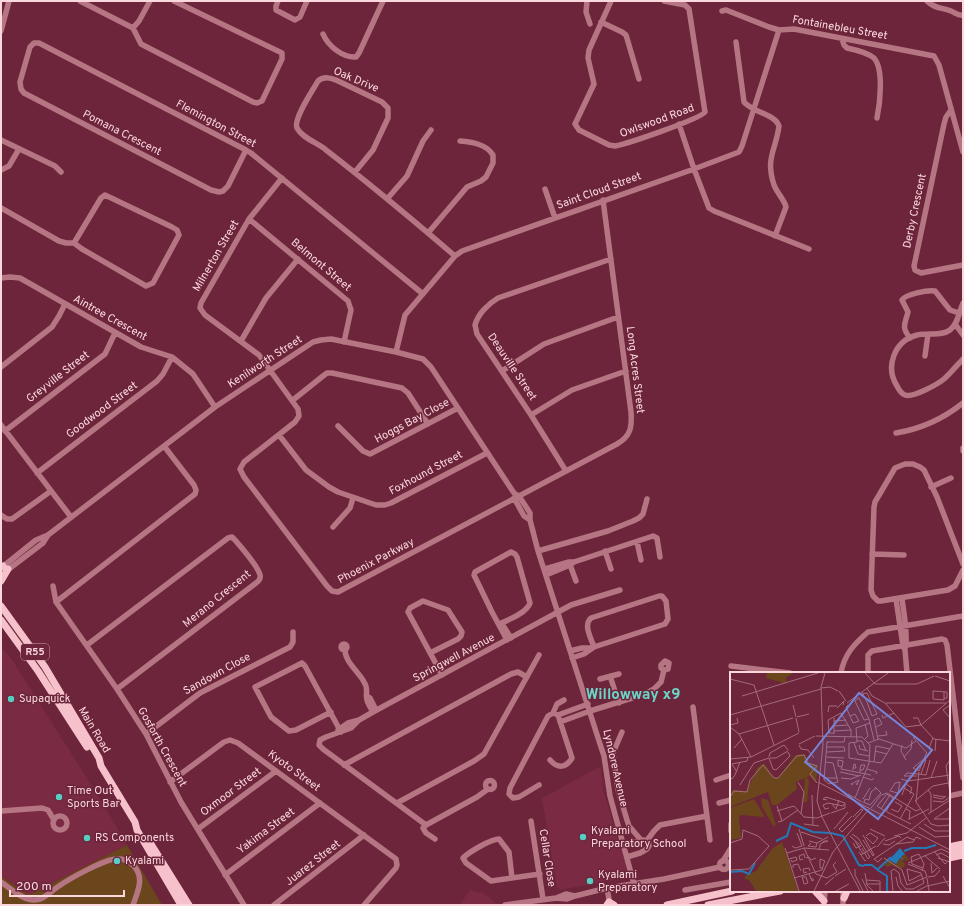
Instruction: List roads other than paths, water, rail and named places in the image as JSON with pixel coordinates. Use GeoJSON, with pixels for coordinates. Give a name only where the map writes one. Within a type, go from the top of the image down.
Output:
{"type":"FeatureCollection","features":[{"type":"Feature","properties":{"kind":"main road"},"geometry":{"type":"LineString","coordinates":[[1,582],[3,568]]}},
{"type":"Feature","properties":{"kind":"main road","name":"Main Road"},"geometry":{"type":"LineString","coordinates":[[1,606],[45,667],[99,758],[101,766],[135,822],[140,826],[150,847]]}},
{"type":"Feature","properties":{"kind":"main road","name":"Main Road"},"geometry":{"type":"LineString","coordinates":[[3,623],[38,671],[96,762],[101,766]]}},
{"type":"Feature","properties":{"kind":"main road"},"geometry":{"type":"LineString","coordinates":[[950,847],[963,844]]}},
{"type":"Feature","properties":{"kind":"main road","name":"R55"},"geometry":{"type":"LineString","coordinates":[[150,847],[181,905]]}},
{"type":"Feature","properties":{"kind":"main road","name":"R55"},"geometry":{"type":"LineString","coordinates":[[150,847],[189,905]]}},
{"type":"Feature","properties":{"kind":"main road"},"geometry":{"type":"LineString","coordinates":[[950,851],[963,850]]}},
{"type":"Feature","properties":{"kind":"main road"},"geometry":{"type":"LineString","coordinates":[[950,858],[963,855]]}},
{"type":"Feature","properties":{"kind":"main road"},"geometry":{"type":"LineString","coordinates":[[667,905],[730,891]]}},
{"type":"Feature","properties":{"kind":"main road"},"geometry":{"type":"LineString","coordinates":[[708,905],[775,892]]}},
{"type":"Feature","properties":{"kind":"main road"},"geometry":{"type":"LineString","coordinates":[[816,892],[824,903]]}},
{"type":"Feature","properties":{"kind":"street"},"geometry":{"type":"LineString","coordinates":[[1,31],[9,1]]}},
{"type":"Feature","properties":{"kind":"street"},"geometry":{"type":"LineString","coordinates":[[80,1],[133,28],[141,44],[253,102],[257,103],[262,101],[282,59],[282,53],[174,1]]}},
{"type":"Feature","properties":{"kind":"street"},"geometry":{"type":"LineString","coordinates":[[133,28],[139,21],[150,1]]}},
{"type":"Feature","properties":{"kind":"street"},"geometry":{"type":"LineString","coordinates":[[278,1],[276,10],[295,20],[300,17],[307,1]]}},
{"type":"Feature","properties":{"kind":"street"},"geometry":{"type":"LineString","coordinates":[[323,34],[327,41],[336,50],[347,56],[356,57],[383,1]]}},
{"type":"Feature","properties":{"kind":"street"},"geometry":{"type":"LineString","coordinates":[[587,1],[586,12],[590,24]]}},
{"type":"Feature","properties":{"kind":"street","name":"Owlswood Road"},"geometry":{"type":"LineString","coordinates":[[611,1],[589,50],[588,55],[594,84],[575,124],[576,128],[609,145],[615,146],[680,124],[704,114],[705,109],[689,9],[686,5],[664,1]]}},
{"type":"Feature","properties":{"kind":"street"},"geometry":{"type":"LineString","coordinates":[[927,1],[937,8],[950,11],[959,16],[963,15]]}},
{"type":"Feature","properties":{"kind":"street","name":"Fontainebleu Street"},"geometry":{"type":"LineString","coordinates":[[722,11],[726,10],[763,25],[780,30],[791,29],[934,56],[939,65],[951,110]]}},
{"type":"Feature","properties":{"kind":"street"},"geometry":{"type":"LineString","coordinates":[[601,22],[626,35],[639,79]]}},
{"type":"Feature","properties":{"kind":"street","name":"Saint Cloud Street"},"geometry":{"type":"LineString","coordinates":[[396,352],[403,319],[409,310],[455,256],[464,250],[739,152],[780,30]]}},
{"type":"Feature","properties":{"kind":"street"},"geometry":{"type":"LineString","coordinates":[[842,39],[847,48],[869,56],[877,63],[880,73],[880,104],[877,118]]}},
{"type":"Feature","properties":{"kind":"street"},"geometry":{"type":"LineString","coordinates":[[736,42],[742,98],[745,103],[753,109],[775,120],[779,126],[771,154],[770,171],[775,187],[786,207],[775,236]]}},
{"type":"Feature","properties":{"kind":"street","name":"Pomana Crescent"},"geometry":{"type":"LineString","coordinates":[[39,43],[34,43],[29,49],[20,82],[22,91],[175,172],[213,191],[221,192],[228,186],[246,150]]}},
{"type":"Feature","properties":{"kind":"street","name":"Flemington Street"},"geometry":{"type":"LineString","coordinates":[[39,43],[246,150],[423,294]]}},
{"type":"Feature","properties":{"kind":"street","name":"Oak Drive"},"geometry":{"type":"LineString","coordinates":[[355,172],[373,150],[388,118],[388,108],[382,102],[336,80],[328,77],[321,78],[302,110],[297,122],[297,127],[303,134],[355,172],[455,256]]}},
{"type":"Feature","properties":{"kind":"street"},"geometry":{"type":"LineString","coordinates":[[951,110],[963,152]]}},
{"type":"Feature","properties":{"kind":"street","name":"Derby Crescent"},"geometry":{"type":"LineString","coordinates":[[951,110],[946,117],[944,124],[914,266],[915,270],[921,273],[963,265]]}},
{"type":"Feature","properties":{"kind":"street"},"geometry":{"type":"LineString","coordinates":[[680,124],[694,169],[709,208],[809,249]]}},
{"type":"Feature","properties":{"kind":"street"},"geometry":{"type":"LineString","coordinates":[[387,199],[407,176],[423,141],[431,130]]}},
{"type":"Feature","properties":{"kind":"street"},"geometry":{"type":"LineString","coordinates":[[1,140],[55,166],[61,172]]}},
{"type":"Feature","properties":{"kind":"street"},"geometry":{"type":"LineString","coordinates":[[428,233],[468,186],[481,181],[486,177],[493,163],[493,155],[488,149],[472,142],[460,141]]}},
{"type":"Feature","properties":{"kind":"street"},"geometry":{"type":"LineString","coordinates":[[1,170],[10,165],[19,149]]}},
{"type":"Feature","properties":{"kind":"street","name":"Milnerton Street"},"geometry":{"type":"LineString","coordinates":[[244,477],[240,469],[242,464],[279,435],[299,416],[298,409],[259,355],[205,315],[200,307],[249,219],[282,178]]}},
{"type":"Feature","properties":{"kind":"street"},"geometry":{"type":"LineString","coordinates":[[545,189],[555,218]]}},
{"type":"Feature","properties":{"kind":"street"},"geometry":{"type":"LineString","coordinates":[[1,208],[60,241],[66,243],[74,242],[89,253],[147,286],[153,283],[179,234],[177,230],[172,227],[105,195],[101,198],[74,242]]}},
{"type":"Feature","properties":{"kind":"street","name":"Long Acres Street"},"geometry":{"type":"LineString","coordinates":[[515,496],[617,444],[626,438],[630,433],[632,426],[626,371],[604,200]]}},
{"type":"Feature","properties":{"kind":"street","name":"Belmont Street"},"geometry":{"type":"LineString","coordinates":[[249,219],[349,303],[351,310],[344,342]]}},
{"type":"Feature","properties":{"kind":"street"},"geometry":{"type":"LineString","coordinates":[[241,341],[268,295],[298,259]]}},
{"type":"Feature","properties":{"kind":"street","name":"Deauville Street"},"geometry":{"type":"LineString","coordinates":[[566,471],[475,330],[474,325],[488,306],[498,298],[611,259]]}},
{"type":"Feature","properties":{"kind":"street","name":"Aintree Crescent"},"geometry":{"type":"LineString","coordinates":[[1,278],[20,278],[115,334],[145,349],[172,357],[193,374],[215,407]]}},
{"type":"Feature","properties":{"kind":"street"},"geometry":{"type":"LineString","coordinates":[[910,338],[905,331],[904,326],[908,312],[902,300],[906,296],[930,290],[934,291],[950,310],[959,313]]}},
{"type":"Feature","properties":{"kind":"street"},"geometry":{"type":"LineString","coordinates":[[963,303],[955,324],[947,332],[916,335],[898,348],[892,358],[894,381],[905,395],[910,396],[943,380],[963,359]]}},
{"type":"Feature","properties":{"kind":"street"},"geometry":{"type":"LineString","coordinates":[[1,367],[52,327],[65,304]]}},
{"type":"Feature","properties":{"kind":"street"},"geometry":{"type":"LineString","coordinates":[[502,371],[544,344],[618,317]]}},
{"type":"Feature","properties":{"kind":"street"},"geometry":{"type":"LineString","coordinates":[[955,324],[963,335]]}},
{"type":"Feature","properties":{"kind":"street","name":"Greyville Street"},"geometry":{"type":"LineString","coordinates":[[3,428],[105,354],[115,334]]}},
{"type":"Feature","properties":{"kind":"street"},"geometry":{"type":"LineString","coordinates":[[925,356],[928,334]]}},
{"type":"Feature","properties":{"kind":"street","name":"Kenilworth Street"},"geometry":{"type":"LineString","coordinates":[[1,575],[3,568],[43,543],[48,535],[215,407],[316,341],[328,339],[396,352],[423,359],[428,363],[515,496]]}},
{"type":"Feature","properties":{"kind":"street","name":"Goodwood Street"},"geometry":{"type":"LineString","coordinates":[[37,473],[157,381],[163,374],[172,357]]}},
{"type":"Feature","properties":{"kind":"street"},"geometry":{"type":"LineString","coordinates":[[531,415],[572,390],[626,371]]}},
{"type":"Feature","properties":{"kind":"street"},"geometry":{"type":"LineString","coordinates":[[292,400],[322,376],[327,373],[332,373],[402,388],[408,393],[428,424]]}},
{"type":"Feature","properties":{"kind":"street"},"geometry":{"type":"LineString","coordinates":[[896,433],[914,430],[935,421],[952,412],[963,403]]}},
{"type":"Feature","properties":{"kind":"street","name":"Hoggs Bay Close"},"geometry":{"type":"LineString","coordinates":[[338,426],[363,451],[370,454],[458,408]]}},
{"type":"Feature","properties":{"kind":"street"},"geometry":{"type":"LineString","coordinates":[[3,428],[71,518]]}},
{"type":"Feature","properties":{"kind":"street","name":"Foxhound Street"},"geometry":{"type":"LineString","coordinates":[[279,435],[306,470],[329,487],[353,498],[376,505],[392,503],[487,453]]}},
{"type":"Feature","properties":{"kind":"street"},"geometry":{"type":"LineString","coordinates":[[56,602],[194,494],[196,490],[194,485],[164,446]]}},
{"type":"Feature","properties":{"kind":"street"},"geometry":{"type":"LineString","coordinates":[[962,560],[940,503],[924,470],[913,464],[905,464],[893,470],[875,502],[873,511],[871,590],[873,596],[878,601],[950,589],[955,586],[963,570]]}},
{"type":"Feature","properties":{"kind":"street","name":"Phoenix Parkway"},"geometry":{"type":"LineString","coordinates":[[244,477],[332,591],[338,592],[515,496]]}},
{"type":"Feature","properties":{"kind":"street"},"geometry":{"type":"LineString","coordinates":[[931,487],[951,478]]}},
{"type":"Feature","properties":{"kind":"street"},"geometry":{"type":"LineString","coordinates":[[1,515],[7,519],[12,519],[51,491]]}},
{"type":"Feature","properties":{"kind":"street","name":"Lyndore Avenue"},"geometry":{"type":"LineString","coordinates":[[515,496],[525,517],[530,520],[538,551],[604,756],[610,796],[634,884]]}},
{"type":"Feature","properties":{"kind":"street"},"geometry":{"type":"LineString","coordinates":[[333,528],[350,508],[353,498]]}},
{"type":"Feature","properties":{"kind":"street"},"geometry":{"type":"LineString","coordinates":[[538,551],[608,531],[633,521],[643,514],[647,499]]}},
{"type":"Feature","properties":{"kind":"street"},"geometry":{"type":"LineString","coordinates":[[545,572],[653,536],[656,537],[660,556]]}},
{"type":"Feature","properties":{"kind":"street","name":"Merano Crescent"},"geometry":{"type":"LineString","coordinates":[[87,645],[228,538],[232,537],[235,540],[256,568],[260,576],[260,580],[117,689]]}},
{"type":"Feature","properties":{"kind":"street"},"geometry":{"type":"LineString","coordinates":[[636,542],[641,560]]}},
{"type":"Feature","properties":{"kind":"street"},"geometry":{"type":"LineString","coordinates":[[605,551],[611,569]]}},
{"type":"Feature","properties":{"kind":"street"},"geometry":{"type":"LineString","coordinates":[[499,622],[524,610],[530,603],[518,558],[513,552],[508,552],[474,574],[492,612],[509,639]]}},
{"type":"Feature","properties":{"kind":"street"},"geometry":{"type":"LineString","coordinates":[[872,554],[904,555]]}},
{"type":"Feature","properties":{"kind":"street"},"geometry":{"type":"LineString","coordinates":[[571,563],[576,581]]}},
{"type":"Feature","properties":{"kind":"street","name":"Gosforth Crescent"},"geometry":{"type":"LineString","coordinates":[[53,586],[56,602],[87,645],[146,734],[170,782],[244,905]]}},
{"type":"Feature","properties":{"kind":"street","name":"Springwell Avenue"},"geometry":{"type":"LineString","coordinates":[[341,730],[351,728],[359,720],[374,711],[576,603],[620,590]]}},
{"type":"Feature","properties":{"kind":"street"},"geometry":{"type":"LineString","coordinates":[[570,651],[582,648],[592,648],[665,624],[668,619],[666,600],[662,596],[659,596],[591,618],[588,620],[587,625],[592,648]]}},
{"type":"Feature","properties":{"kind":"street"},"geometry":{"type":"LineString","coordinates":[[898,598],[903,627],[907,672]]}},
{"type":"Feature","properties":{"kind":"street"},"geometry":{"type":"LineString","coordinates":[[430,653],[458,639],[462,632],[448,610],[423,601],[410,608],[408,612],[430,653],[442,675]]}},
{"type":"Feature","properties":{"kind":"street"},"geometry":{"type":"LineString","coordinates":[[841,672],[844,659],[868,632],[963,616]]}},
{"type":"Feature","properties":{"kind":"street","name":"Sandown Close"},"geometry":{"type":"LineString","coordinates":[[146,734],[196,696],[290,647],[294,642],[293,632]]}},
{"type":"Feature","properties":{"kind":"street"},"geometry":{"type":"LineString","coordinates":[[868,672],[868,655],[871,651],[905,647],[942,639],[948,644],[949,672]]}},
{"type":"Feature","properties":{"kind":"street"},"geometry":{"type":"LineString","coordinates":[[572,658],[584,654],[592,648]]}},
{"type":"Feature","properties":{"kind":"street"},"geometry":{"type":"LineString","coordinates":[[345,650],[348,660],[364,682],[368,692],[367,700],[374,711]]}},
{"type":"Feature","properties":{"kind":"street"},"geometry":{"type":"LineString","coordinates":[[397,803],[481,757],[487,750],[539,655]]}},
{"type":"Feature","properties":{"kind":"street"},"geometry":{"type":"LineString","coordinates":[[331,712],[293,731],[289,731],[271,717],[255,687],[302,664],[305,666],[331,712],[341,730],[320,740],[319,745],[426,825]]}},
{"type":"Feature","properties":{"kind":"street"},"geometry":{"type":"LineString","coordinates":[[731,666],[749,671],[773,672]]}},
{"type":"Feature","properties":{"kind":"street"},"geometry":{"type":"LineString","coordinates":[[560,722],[590,711],[619,703],[654,689],[661,682],[664,670]]}},
{"type":"Feature","properties":{"kind":"street"},"geometry":{"type":"LineString","coordinates":[[344,765],[511,674],[518,672],[527,677]]}},
{"type":"Feature","properties":{"kind":"street"},"geometry":{"type":"LineString","coordinates":[[600,679],[619,674]]}},
{"type":"Feature","properties":{"kind":"street"},"geometry":{"type":"LineString","coordinates":[[610,676],[619,703]]}},
{"type":"Feature","properties":{"kind":"street"},"geometry":{"type":"LineString","coordinates":[[950,682],[963,778]]}},
{"type":"Feature","properties":{"kind":"street"},"geometry":{"type":"LineString","coordinates":[[550,760],[556,766],[560,767],[569,762],[572,758],[556,714],[557,704],[564,700]]}},
{"type":"Feature","properties":{"kind":"street"},"geometry":{"type":"LineString","coordinates":[[539,785],[519,798],[513,798],[509,794],[510,788],[548,716],[588,704]]}},
{"type":"Feature","properties":{"kind":"street"},"geometry":{"type":"LineString","coordinates":[[693,707],[710,840]]}},
{"type":"Feature","properties":{"kind":"street"},"geometry":{"type":"LineString","coordinates":[[622,732],[614,751],[616,779],[629,826],[641,840]]}},
{"type":"Feature","properties":{"kind":"street","name":"Kyoto Street"},"geometry":{"type":"LineString","coordinates":[[170,782],[221,744],[230,740],[238,743],[396,859],[396,868],[364,905]]}},
{"type":"Feature","properties":{"kind":"street","name":"Oxmoor Street"},"geometry":{"type":"LineString","coordinates":[[198,829],[276,771]]}},
{"type":"Feature","properties":{"kind":"street"},"geometry":{"type":"LineString","coordinates":[[716,780],[730,775]]}},
{"type":"Feature","properties":{"kind":"street"},"geometry":{"type":"LineString","coordinates":[[435,839],[424,831],[423,828],[426,825],[477,797],[488,789]]}},
{"type":"Feature","properties":{"kind":"street"},"geometry":{"type":"LineString","coordinates":[[950,796],[963,793]]}},
{"type":"Feature","properties":{"kind":"street"},"geometry":{"type":"LineString","coordinates":[[719,803],[730,800]]}},
{"type":"Feature","properties":{"kind":"street","name":"Yakima Street"},"geometry":{"type":"LineString","coordinates":[[225,875],[320,803]]}},
{"type":"Feature","properties":{"kind":"street"},"geometry":{"type":"LineString","coordinates":[[1,811],[42,808],[48,810],[54,820]]}},
{"type":"Feature","properties":{"kind":"street"},"geometry":{"type":"LineString","coordinates":[[624,845],[648,839],[660,825],[707,816]]}},
{"type":"Feature","properties":{"kind":"street","name":"Cellar Close"},"geometry":{"type":"LineString","coordinates":[[531,821],[543,899]]}},
{"type":"Feature","properties":{"kind":"street","name":"Juarez Street"},"geometry":{"type":"LineString","coordinates":[[274,905],[364,835]]}},
{"type":"Feature","properties":{"kind":"street"},"geometry":{"type":"LineString","coordinates":[[512,878],[509,852],[499,839],[494,840],[463,858],[466,863],[489,880],[499,881],[540,874]]}},
{"type":"Feature","properties":{"kind":"street"},"geometry":{"type":"LineString","coordinates":[[627,857],[646,850],[649,846],[648,839]]}},
{"type":"Feature","properties":{"kind":"street"},"geometry":{"type":"LineString","coordinates":[[505,905],[556,898],[566,894],[574,896],[607,888],[720,867],[725,869],[728,867],[727,862],[730,852]]}},
{"type":"Feature","properties":{"kind":"street"},"geometry":{"type":"LineString","coordinates":[[1,882],[26,898],[36,900],[44,897],[60,885],[106,861],[116,858],[129,862],[139,876],[140,885],[133,905]]}},
{"type":"Feature","properties":{"kind":"street"},"geometry":{"type":"LineString","coordinates":[[685,890],[730,882]]}},
{"type":"Feature","properties":{"kind":"street"},"geometry":{"type":"LineString","coordinates":[[607,888],[610,904]]}},
{"type":"Feature","properties":{"kind":"street"},"geometry":{"type":"LineString","coordinates":[[824,903],[825,892]]}},
{"type":"Feature","properties":{"kind":"place","name":"Supaquick"},"geometry":{"type":"Point","coordinates":[11,699]}},
{"type":"Feature","properties":{"kind":"place","name":"Time Out Sports Bar"},"geometry":{"type":"Point","coordinates":[59,797]}},
{"type":"Feature","properties":{"kind":"place","name":"Kyalami Preparatory School"},"geometry":{"type":"Point","coordinates":[583,837]}},
{"type":"Feature","properties":{"kind":"place","name":"RS Components"},"geometry":{"type":"Point","coordinates":[87,838]}},
{"type":"Feature","properties":{"kind":"place","name":"Kyalami"},"geometry":{"type":"Point","coordinates":[117,861]}},
{"type":"Feature","properties":{"kind":"place","name":"Kyalami Preparatory"},"geometry":{"type":"Point","coordinates":[590,881]}},
{"type":"Feature","properties":{"kind":"district","name":"Willowway x9"},"geometry":{"type":"Point","coordinates":[633,695]}}]}
